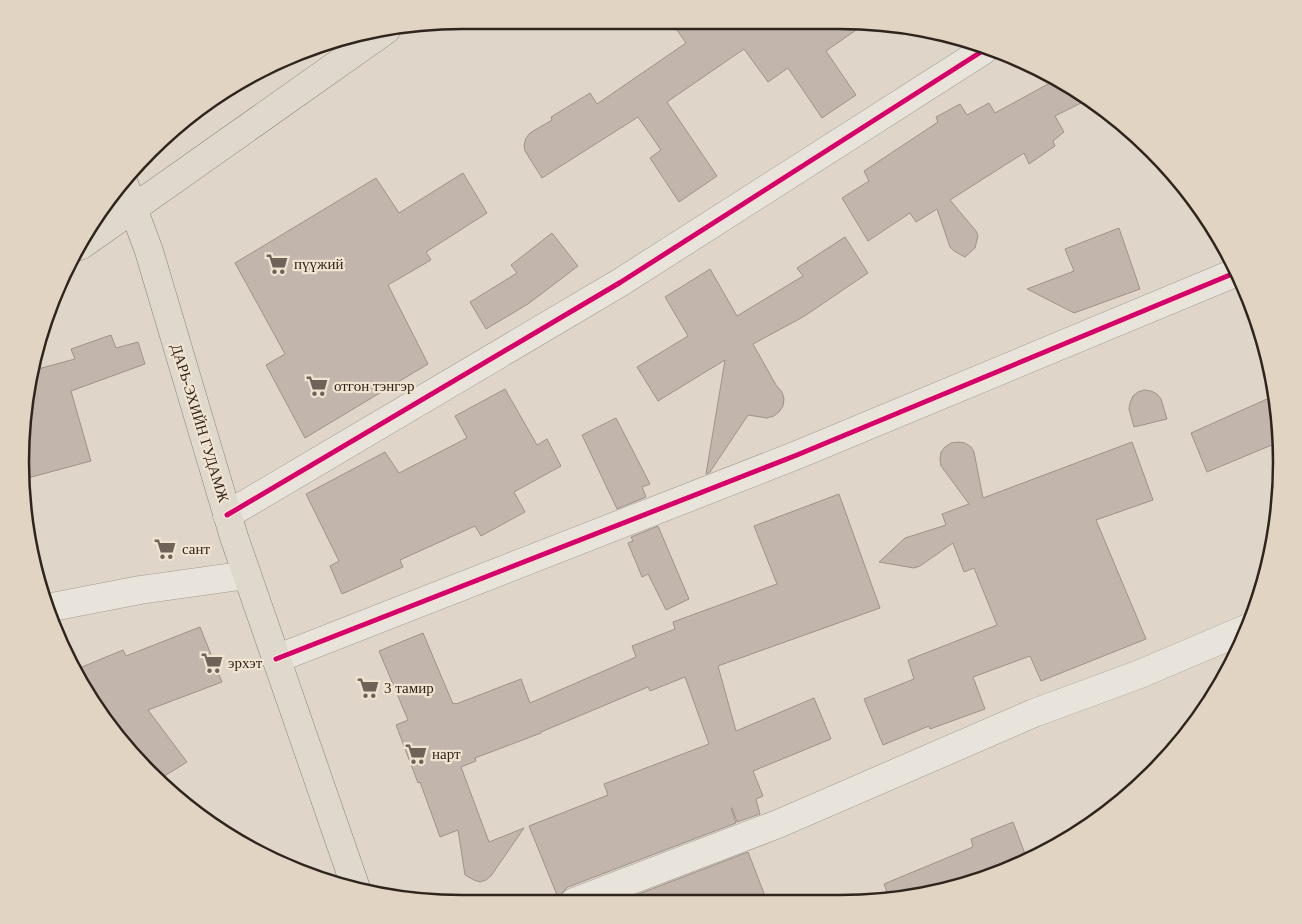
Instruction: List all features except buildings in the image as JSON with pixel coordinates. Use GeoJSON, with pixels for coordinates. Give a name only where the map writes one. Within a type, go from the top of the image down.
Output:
{"type":"FeatureCollection","features":[{"type":"Feature","properties":{"kind":"main road"},"geometry":{"type":"LineString","coordinates":[[92,238],[375,37]]}},
{"type":"Feature","properties":{"kind":"main road","name":"ДАРЬ-ЭХИЙН ГУДАМЖ"},"geometry":{"type":"LineString","coordinates":[[126,188],[149,251],[227,515],[353,881]]}},
{"type":"Feature","properties":{"kind":"street"},"geometry":{"type":"LineString","coordinates":[[227,515],[621,282],[980,52]]}},
{"type":"Feature","properties":{"kind":"street"},"geometry":{"type":"LineString","coordinates":[[276,659],[797,454],[1231,275]]}},
{"type":"Feature","properties":{"kind":"street"},"geometry":{"type":"LineString","coordinates":[[54,607],[140,590],[247,575]]}},
{"type":"Feature","properties":{"kind":"street"},"geometry":{"type":"LineString","coordinates":[[592,895],[778,824],[1034,713],[1140,674],[1238,632]]}},
{"type":"Feature","properties":{"kind":"cycle path"},"geometry":{"type":"LineString","coordinates":[[227,515],[621,282],[980,52]]}},
{"type":"Feature","properties":{"kind":"cycle path"},"geometry":{"type":"LineString","coordinates":[[276,659],[797,455],[1231,275]]}},
{"type":"Feature","properties":{"kind":"place","name":"пүүжий"},"geometry":{"type":"Point","coordinates":[277,264]}},
{"type":"Feature","properties":{"kind":"place","name":"отгон тэнгэр"},"geometry":{"type":"Point","coordinates":[317,386]}},
{"type":"Feature","properties":{"kind":"place","name":"сант"},"geometry":{"type":"Point","coordinates":[165,549]}},
{"type":"Feature","properties":{"kind":"place","name":"эрхэт"},"geometry":{"type":"Point","coordinates":[212,663]}},
{"type":"Feature","properties":{"kind":"place","name":"3 тамир"},"geometry":{"type":"Point","coordinates":[368,688]}},
{"type":"Feature","properties":{"kind":"place","name":"нарт"},"geometry":{"type":"Point","coordinates":[416,754]}}]}
